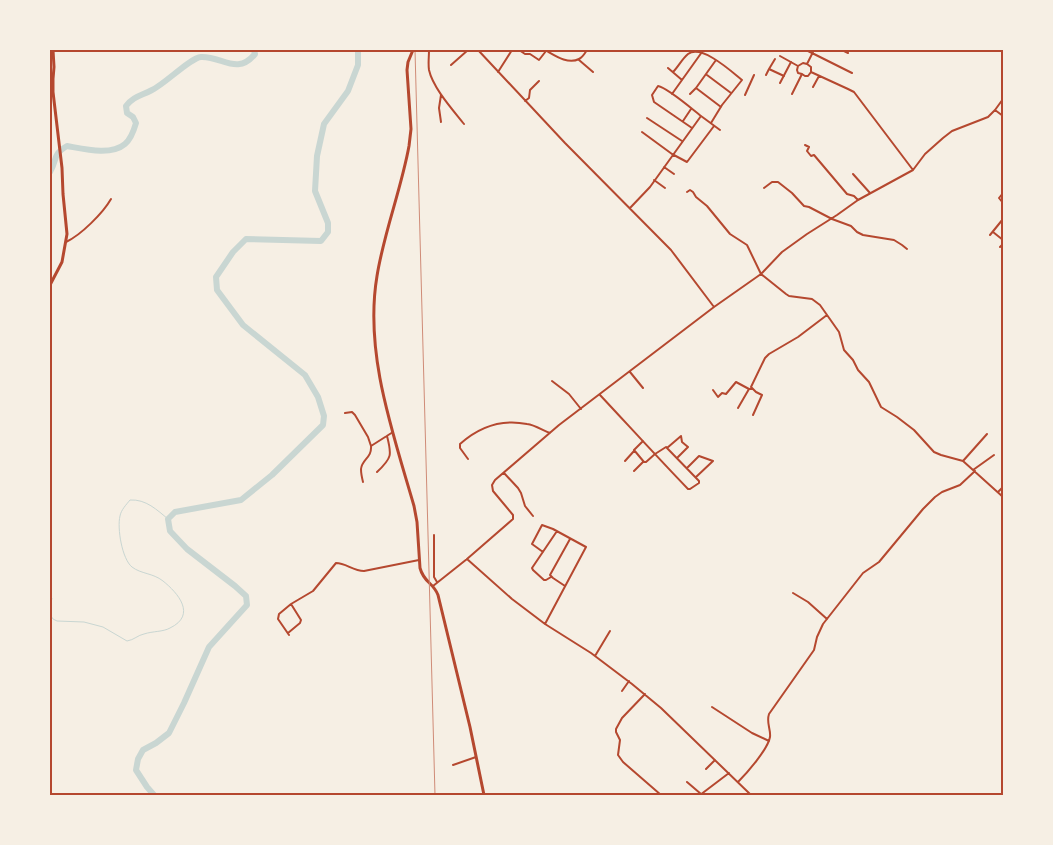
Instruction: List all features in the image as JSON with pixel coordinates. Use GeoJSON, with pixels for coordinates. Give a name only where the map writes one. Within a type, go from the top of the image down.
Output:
{"type":"FeatureCollection","features":[{"type":"Feature","properties":{"kind":"highway"},"geometry":{"type":"LineString","coordinates":[[50,285],[62,262],[67,234],[53,79],[53,50]]}},
{"type":"Feature","properties":{"kind":"highway"},"geometry":{"type":"LineString","coordinates":[[414,50],[407,65],[409,146],[380,259],[375,294],[376,348],[383,392],[414,506],[421,573],[425,580],[433,586],[438,596],[486,794]]}},
{"type":"Feature","properties":{"kind":"street"},"geometry":{"type":"LineString","coordinates":[[429,50],[429,69],[441,95],[464,124]]}},
{"type":"Feature","properties":{"kind":"street"},"geometry":{"type":"LineString","coordinates":[[451,65],[468,50]]}},
{"type":"Feature","properties":{"kind":"street"},"geometry":{"type":"LineString","coordinates":[[478,50],[572,150],[671,250],[714,307]]}},
{"type":"Feature","properties":{"kind":"street"},"geometry":{"type":"LineString","coordinates":[[498,72],[512,50]]}},
{"type":"Feature","properties":{"kind":"street"},"geometry":{"type":"LineString","coordinates":[[519,50],[525,54],[530,54],[542,63]]}},
{"type":"Feature","properties":{"kind":"street"},"geometry":{"type":"LineString","coordinates":[[579,60],[587,50]]}},
{"type":"Feature","properties":{"kind":"street"},"geometry":{"type":"LineString","coordinates":[[806,50],[852,72]]}},
{"type":"Feature","properties":{"kind":"street"},"geometry":{"type":"LineString","coordinates":[[808,64],[814,50]]}},
{"type":"Feature","properties":{"kind":"street"},"geometry":{"type":"LineString","coordinates":[[842,50],[848,53]]}},
{"type":"Feature","properties":{"kind":"street"},"geometry":{"type":"LineString","coordinates":[[539,60],[547,51],[564,60],[579,60],[593,72]]}},
{"type":"Feature","properties":{"kind":"street"},"geometry":{"type":"LineString","coordinates":[[672,94],[702,51]]}},
{"type":"Feature","properties":{"kind":"street"},"geometry":{"type":"LineString","coordinates":[[673,72],[688,54],[702,51],[742,80],[721,106],[711,123]]}},
{"type":"Feature","properties":{"kind":"street"},"geometry":{"type":"LineString","coordinates":[[780,56],[798,66]]}},
{"type":"Feature","properties":{"kind":"street"},"geometry":{"type":"LineString","coordinates":[[766,75],[775,58]]}},
{"type":"Feature","properties":{"kind":"street"},"geometry":{"type":"LineString","coordinates":[[690,94],[716,60]]}},
{"type":"Feature","properties":{"kind":"street"},"geometry":{"type":"LineString","coordinates":[[780,83],[791,62]]}},
{"type":"Feature","properties":{"kind":"street"},"geometry":{"type":"LineString","coordinates":[[803,62],[808,64],[811,67],[811,72],[808,76],[798,73],[798,66],[803,62]]}},
{"type":"Feature","properties":{"kind":"street"},"geometry":{"type":"LineString","coordinates":[[668,68],[682,80]]}},
{"type":"Feature","properties":{"kind":"street"},"geometry":{"type":"LineString","coordinates":[[769,69],[784,76]]}},
{"type":"Feature","properties":{"kind":"street"},"geometry":{"type":"LineString","coordinates":[[811,72],[848,89],[856,95],[913,170]]}},
{"type":"Feature","properties":{"kind":"street"},"geometry":{"type":"LineString","coordinates":[[706,74],[731,93]]}},
{"type":"Feature","properties":{"kind":"street"},"geometry":{"type":"LineString","coordinates":[[792,94],[802,74]]}},
{"type":"Feature","properties":{"kind":"street"},"geometry":{"type":"LineString","coordinates":[[745,95],[754,75]]}},
{"type":"Feature","properties":{"kind":"street"},"geometry":{"type":"LineString","coordinates":[[813,87],[820,76]]}},
{"type":"Feature","properties":{"kind":"street"},"geometry":{"type":"LineString","coordinates":[[526,101],[529,98],[530,90],[539,81]]}},
{"type":"Feature","properties":{"kind":"street"},"geometry":{"type":"LineString","coordinates":[[692,128],[653,100],[652,95],[659,86],[720,130]]}},
{"type":"Feature","properties":{"kind":"street"},"geometry":{"type":"LineString","coordinates":[[696,88],[721,106]]}},
{"type":"Feature","properties":{"kind":"street"},"geometry":{"type":"LineString","coordinates":[[441,95],[439,108],[441,122]]}},
{"type":"Feature","properties":{"kind":"street"},"geometry":{"type":"LineString","coordinates":[[433,586],[512,519],[513,515],[492,488],[495,480],[503,473],[581,408],[714,307],[761,274],[782,252],[870,192],[913,170],[925,154],[952,131],[988,117],[1003,99]]}},
{"type":"Feature","properties":{"kind":"street"},"geometry":{"type":"LineString","coordinates":[[682,121],[691,108]]}},
{"type":"Feature","properties":{"kind":"street"},"geometry":{"type":"LineString","coordinates":[[995,110],[1003,116]]}},
{"type":"Feature","properties":{"kind":"street"},"geometry":{"type":"LineString","coordinates":[[630,208],[645,192],[701,116]]}},
{"type":"Feature","properties":{"kind":"street"},"geometry":{"type":"LineString","coordinates":[[647,118],[682,142]]}},
{"type":"Feature","properties":{"kind":"street"},"geometry":{"type":"LineString","coordinates":[[642,132],[672,154],[688,162],[714,126]]}},
{"type":"Feature","properties":{"kind":"street"},"geometry":{"type":"LineString","coordinates":[[805,145],[809,148],[807,151],[811,156],[814,156],[847,194],[854,196],[858,200]]}},
{"type":"Feature","properties":{"kind":"street"},"geometry":{"type":"LineString","coordinates":[[664,166],[674,174]]}},
{"type":"Feature","properties":{"kind":"street"},"geometry":{"type":"LineString","coordinates":[[853,174],[870,192]]}},
{"type":"Feature","properties":{"kind":"street"},"geometry":{"type":"LineString","coordinates":[[654,180],[665,188]]}},
{"type":"Feature","properties":{"kind":"street"},"geometry":{"type":"LineString","coordinates":[[764,188],[772,182],[778,182],[804,206],[851,226],[863,235],[894,240],[907,248]]}},
{"type":"Feature","properties":{"kind":"street"},"geometry":{"type":"LineString","coordinates":[[689,191],[693,192],[730,234],[747,245],[761,274],[789,296],[806,298],[816,302],[828,315],[840,332],[844,350],[869,382],[881,407],[897,416],[914,430],[934,452],[963,461],[1003,496]]}},
{"type":"Feature","properties":{"kind":"street"},"geometry":{"type":"LineString","coordinates":[[1003,193],[999,200],[1003,203]]}},
{"type":"Feature","properties":{"kind":"street"},"geometry":{"type":"LineString","coordinates":[[66,242],[77,236],[104,210],[111,199]]}},
{"type":"Feature","properties":{"kind":"street"},"geometry":{"type":"LineString","coordinates":[[990,235],[1003,219]]}},
{"type":"Feature","properties":{"kind":"street"},"geometry":{"type":"LineString","coordinates":[[993,232],[1003,240]]}},
{"type":"Feature","properties":{"kind":"street"},"geometry":{"type":"LineString","coordinates":[[1000,247],[1003,244]]}},
{"type":"Feature","properties":{"kind":"street"},"geometry":{"type":"LineString","coordinates":[[738,408],[756,379],[766,356],[798,337],[828,315]]}},
{"type":"Feature","properties":{"kind":"street"},"geometry":{"type":"LineString","coordinates":[[630,372],[643,388]]}},
{"type":"Feature","properties":{"kind":"street"},"geometry":{"type":"LineString","coordinates":[[552,381],[569,394],[581,408]]}},
{"type":"Feature","properties":{"kind":"street"},"geometry":{"type":"LineString","coordinates":[[713,390],[718,397],[722,393],[726,394],[736,382],[762,395],[753,415]]}},
{"type":"Feature","properties":{"kind":"street"},"geometry":{"type":"LineString","coordinates":[[600,395],[688,489],[699,483],[667,448]]}},
{"type":"Feature","properties":{"kind":"street"},"geometry":{"type":"LineString","coordinates":[[345,413],[352,412],[355,415],[371,446],[370,454],[361,468],[363,482]]}},
{"type":"Feature","properties":{"kind":"street"},"geometry":{"type":"LineString","coordinates":[[468,459],[460,448],[460,444],[479,430],[493,424],[528,424],[550,433]]}},
{"type":"Feature","properties":{"kind":"street"},"geometry":{"type":"LineString","coordinates":[[371,446],[393,432]]}},
{"type":"Feature","properties":{"kind":"street"},"geometry":{"type":"LineString","coordinates":[[963,461],[988,434]]}},
{"type":"Feature","properties":{"kind":"street"},"geometry":{"type":"LineString","coordinates":[[377,472],[390,456],[387,436]]}},
{"type":"Feature","properties":{"kind":"street"},"geometry":{"type":"LineString","coordinates":[[634,470],[664,448],[667,448],[681,436],[682,442],[688,447],[677,458]]}},
{"type":"Feature","properties":{"kind":"street"},"geometry":{"type":"LineString","coordinates":[[625,461],[643,441]]}},
{"type":"Feature","properties":{"kind":"street"},"geometry":{"type":"LineString","coordinates":[[634,451],[643,462]]}},
{"type":"Feature","properties":{"kind":"street"},"geometry":{"type":"LineString","coordinates":[[738,782],[765,749],[769,741],[769,714],[814,650],[818,633],[827,619],[863,574],[879,562],[935,497],[960,485],[974,470],[994,454]]}},
{"type":"Feature","properties":{"kind":"street"},"geometry":{"type":"LineString","coordinates":[[687,468],[699,456],[713,461],[696,478]]}},
{"type":"Feature","properties":{"kind":"street"},"geometry":{"type":"LineString","coordinates":[[503,473],[518,488],[525,506],[533,516]]}},
{"type":"Feature","properties":{"kind":"street"},"geometry":{"type":"LineString","coordinates":[[998,492],[1003,487]]}},
{"type":"Feature","properties":{"kind":"street"},"geometry":{"type":"LineString","coordinates":[[543,552],[533,546],[532,543],[542,525],[586,547],[545,624]]}},
{"type":"Feature","properties":{"kind":"street"},"geometry":{"type":"LineString","coordinates":[[551,577],[544,580],[532,569],[557,531]]}},
{"type":"Feature","properties":{"kind":"street"},"geometry":{"type":"LineString","coordinates":[[434,535],[434,577],[438,582]]}},
{"type":"Feature","properties":{"kind":"street"},"geometry":{"type":"LineString","coordinates":[[551,577],[550,574],[570,538]]}},
{"type":"Feature","properties":{"kind":"street"},"geometry":{"type":"LineString","coordinates":[[467,559],[512,599],[545,624],[595,656],[645,694],[751,795]]}},
{"type":"Feature","properties":{"kind":"street"},"geometry":{"type":"LineString","coordinates":[[291,604],[301,620],[289,634],[278,619],[280,612],[291,604],[314,591],[336,564],[340,563],[358,571],[364,571],[419,560]]}},
{"type":"Feature","properties":{"kind":"street"},"geometry":{"type":"LineString","coordinates":[[551,577],[565,586]]}},
{"type":"Feature","properties":{"kind":"street"},"geometry":{"type":"LineString","coordinates":[[793,593],[808,602],[827,619]]}},
{"type":"Feature","properties":{"kind":"street"},"geometry":{"type":"LineString","coordinates":[[595,656],[610,630]]}},
{"type":"Feature","properties":{"kind":"street"},"geometry":{"type":"LineString","coordinates":[[622,691],[629,681]]}},
{"type":"Feature","properties":{"kind":"street"},"geometry":{"type":"LineString","coordinates":[[645,694],[622,718],[616,729],[620,740],[618,755],[623,762],[661,795]]}},
{"type":"Feature","properties":{"kind":"street"},"geometry":{"type":"LineString","coordinates":[[712,707],[769,741]]}},
{"type":"Feature","properties":{"kind":"street"},"geometry":{"type":"LineString","coordinates":[[453,765],[476,757]]}},
{"type":"Feature","properties":{"kind":"street"},"geometry":{"type":"LineString","coordinates":[[706,769],[715,760]]}},
{"type":"Feature","properties":{"kind":"street"},"geometry":{"type":"LineString","coordinates":[[687,782],[700,794],[729,773]]}},
{"type":"Feature","properties":{"kind":"waterway"},"geometry":{"type":"LineString","coordinates":[[50,172],[57,154],[67,146],[105,151],[119,148],[125,144],[131,137],[136,123],[133,117],[127,113],[126,106],[135,98],[157,87],[196,58],[209,57],[229,63],[242,64],[255,54],[254,50]]}},
{"type":"Feature","properties":{"kind":"waterway"},"geometry":{"type":"LineString","coordinates":[[154,795],[136,770],[138,759],[143,750],[169,733],[209,647],[247,605],[246,596],[187,549],[170,531],[168,519],[175,512],[241,500],[272,475],[323,425],[324,416],[318,397],[305,375],[243,325],[217,290],[216,277],[233,252],[246,239],[321,241],[328,232],[328,223],[315,191],[317,156],[324,124],[348,91],[358,65],[358,50]]}},
{"type":"Feature","properties":{"kind":"waterway"},"geometry":{"type":"LineString","coordinates":[[50,596],[52,598],[50,607],[53,619],[57,621],[84,622],[103,627],[127,641],[167,629],[178,623],[184,611],[179,598],[159,578],[139,571],[128,563],[123,551],[120,535],[119,521],[124,508],[130,500],[146,503],[168,519]]}},
{"type":"Feature","properties":{"kind":"railway"},"geometry":{"type":"LineString","coordinates":[[415,50],[435,795]]}}]}
